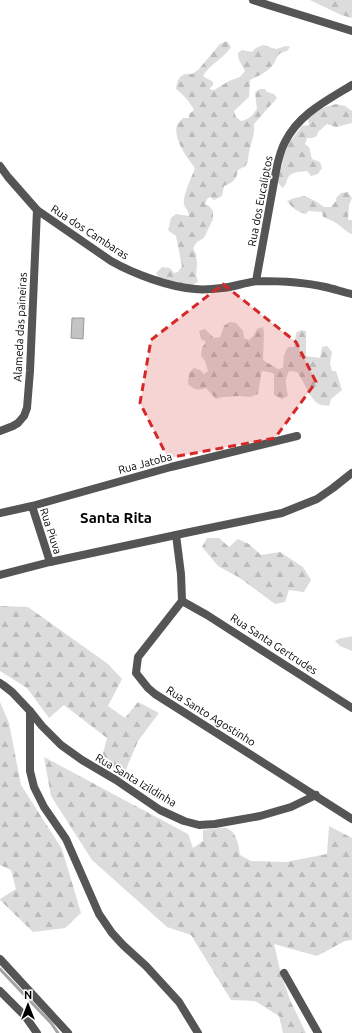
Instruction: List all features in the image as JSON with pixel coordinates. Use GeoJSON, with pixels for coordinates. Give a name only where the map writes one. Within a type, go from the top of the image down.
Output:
{"type":"FeatureCollection","features":[{"type":"Feature","properties":{"kind":"street"},"geometry":{"type":"LineString","coordinates":[[253,0],[268,6],[352,31]]}},
{"type":"Feature","properties":{"kind":"street","name":"Rua dos Eucaliptos"},"geometry":{"type":"LineString","coordinates":[[256,281],[276,171],[285,141],[298,122],[316,107],[352,85]]}},
{"type":"Feature","properties":{"kind":"street","name":"Rua dos Cambaras"},"geometry":{"type":"LineString","coordinates":[[0,166],[8,178],[37,210],[111,261],[123,268],[145,276],[172,285],[195,289],[223,288],[256,281],[271,281],[312,284],[352,294]]}},
{"type":"Feature","properties":{"kind":"street","name":"Alameda das paineiras"},"geometry":{"type":"LineString","coordinates":[[0,431],[18,423],[24,416],[27,408],[37,210]]}},
{"type":"Feature","properties":{"kind":"street","name":"Rua Jatoba"},"geometry":{"type":"LineString","coordinates":[[0,513],[32,506],[171,467],[297,436]]}},
{"type":"Feature","properties":{"kind":"street"},"geometry":{"type":"LineString","coordinates":[[0,575],[50,562],[282,513],[317,499],[352,473]]}},
{"type":"Feature","properties":{"kind":"street","name":"Rua Piuva"},"geometry":{"type":"LineString","coordinates":[[32,506],[50,562]]}},
{"type":"Feature","properties":{"kind":"street"},"geometry":{"type":"LineString","coordinates":[[176,535],[181,574],[182,601]]}},
{"type":"Feature","properties":{"kind":"street","name":"Rua Santa Gertrudes"},"geometry":{"type":"LineString","coordinates":[[182,601],[207,614],[352,708]]}},
{"type":"Feature","properties":{"kind":"street","name":"Rua Santo Agostinho"},"geometry":{"type":"LineString","coordinates":[[182,601],[138,656],[136,673],[155,694],[352,819]]}},
{"type":"Feature","properties":{"kind":"street","name":"Rua Santa Izildinha"},"geometry":{"type":"LineString","coordinates":[[0,683],[12,692],[61,745],[160,810],[184,821],[199,825],[215,824],[260,816],[291,807],[316,795]]}},
{"type":"Feature","properties":{"kind":"street"},"geometry":{"type":"LineString","coordinates":[[30,711],[30,771],[34,787],[44,806],[66,839],[99,914],[112,933],[146,966],[179,1002],[198,1033]]}},
{"type":"Feature","properties":{"kind":"street"},"geometry":{"type":"LineString","coordinates":[[0,959],[68,1033]]}},
{"type":"Feature","properties":{"kind":"street"},"geometry":{"type":"LineString","coordinates":[[284,973],[318,1033]]}},
{"type":"Feature","properties":{"kind":"street"},"geometry":{"type":"LineString","coordinates":[[0,991],[25,1016],[37,1033]]}},
{"type":"Feature","properties":{"kind":"highlighted area"},"geometry":{"type":"Polygon","coordinates":[[[223,284],[296,342],[316,382],[275,438],[168,458],[140,403],[151,340],[223,284]]]}},
{"type":"Feature","properties":{"kind":"green space"},"geometry":{"type":"Polygon","coordinates":[[[310,0],[352,0],[352,18],[341,15],[310,0]]]}},
{"type":"Feature","properties":{"kind":"green space"},"geometry":{"type":"Polygon","coordinates":[[[227,41],[231,47],[209,68],[203,76],[213,82],[213,85],[210,88],[211,90],[214,90],[229,81],[240,77],[245,71],[239,60],[238,53],[242,50],[252,52],[256,48],[263,45],[276,49],[286,46],[290,47],[287,51],[278,55],[272,66],[267,71],[250,80],[249,97],[234,111],[236,117],[241,121],[254,114],[257,109],[255,92],[260,89],[265,89],[267,92],[274,94],[277,98],[254,124],[246,165],[238,170],[234,180],[224,186],[222,196],[214,200],[210,197],[207,199],[205,204],[213,211],[213,219],[204,238],[197,242],[193,248],[196,254],[196,275],[198,282],[191,286],[159,278],[156,273],[162,267],[170,268],[174,273],[178,272],[182,266],[176,236],[168,230],[171,218],[176,214],[189,216],[184,205],[184,201],[195,168],[188,159],[179,142],[176,130],[179,122],[183,118],[189,118],[189,114],[194,110],[186,98],[176,89],[182,75],[192,74],[198,70],[220,44],[227,41]]]}},
{"type":"Feature","properties":{"kind":"green space"},"geometry":{"type":"Polygon","coordinates":[[[336,104],[345,106],[352,111],[352,123],[336,127],[327,124],[318,132],[317,136],[307,138],[305,144],[309,147],[312,159],[320,162],[322,168],[318,174],[311,176],[307,171],[293,173],[288,177],[286,184],[282,188],[278,182],[279,171],[289,143],[302,126],[309,125],[308,119],[314,113],[336,104]]]}},
{"type":"Feature","properties":{"kind":"green space"},"geometry":{"type":"Polygon","coordinates":[[[348,192],[352,198],[349,205],[348,220],[352,220],[352,234],[335,222],[323,217],[322,212],[308,211],[306,214],[293,208],[287,201],[305,196],[324,207],[331,207],[341,193],[348,192]]]}},
{"type":"Feature","properties":{"kind":"green space"},"geometry":{"type":"Polygon","coordinates":[[[229,322],[236,323],[243,331],[244,338],[249,340],[257,329],[263,327],[263,360],[278,369],[283,368],[284,355],[288,347],[294,347],[296,333],[301,330],[306,331],[306,356],[320,358],[322,347],[327,346],[332,352],[330,363],[332,371],[336,371],[342,390],[331,399],[329,406],[320,405],[313,399],[297,372],[289,371],[286,381],[288,396],[282,399],[274,395],[274,374],[262,371],[258,394],[250,397],[223,397],[216,399],[206,388],[198,390],[192,388],[188,384],[189,373],[194,368],[200,370],[204,374],[208,371],[205,361],[201,356],[202,348],[206,342],[201,339],[199,331],[205,329],[214,338],[220,337],[224,326],[229,322]]]}},
{"type":"Feature","properties":{"kind":"green space"},"geometry":{"type":"Polygon","coordinates":[[[207,538],[219,538],[229,547],[238,539],[249,544],[261,555],[280,552],[303,567],[311,580],[304,592],[289,590],[285,602],[275,604],[240,578],[218,566],[202,547],[207,538]]]}},
{"type":"Feature","properties":{"kind":"green space"},"geometry":{"type":"Polygon","coordinates":[[[0,606],[28,607],[108,664],[122,679],[108,706],[125,718],[138,702],[159,713],[138,741],[124,774],[101,761],[107,738],[64,705],[49,718],[27,688],[0,671],[0,606]]]}},
{"type":"Feature","properties":{"kind":"green space"},"geometry":{"type":"Polygon","coordinates":[[[352,636],[352,651],[340,646],[335,641],[341,638],[352,636]]]}},
{"type":"Feature","properties":{"kind":"green space"},"geometry":{"type":"Polygon","coordinates":[[[0,702],[9,723],[21,785],[62,849],[81,913],[65,928],[33,932],[0,900],[16,889],[11,870],[0,865],[0,702]]]}},
{"type":"Feature","properties":{"kind":"green space"},"geometry":{"type":"Polygon","coordinates":[[[44,757],[188,834],[193,848],[203,841],[203,830],[226,828],[233,832],[238,844],[240,855],[251,861],[286,862],[327,854],[329,826],[352,838],[352,940],[345,941],[317,956],[274,944],[281,974],[290,1000],[306,1033],[283,1033],[279,1016],[255,1001],[231,1000],[191,935],[167,927],[92,860],[51,796],[44,757]]]}},
{"type":"Feature","properties":{"kind":"building"},"geometry":{"type":"Polygon","coordinates":[[[72,318],[84,318],[83,339],[71,338],[72,318]]]}},
{"type":"Feature","properties":{"kind":"waterway"},"geometry":{"type":"LineString","coordinates":[[0,969],[51,1023],[58,1033]]}},
{"type":"Feature","properties":{"kind":"district","name":"Santa Rita"},"geometry":{"type":"Point","coordinates":[116,518]}}]}
